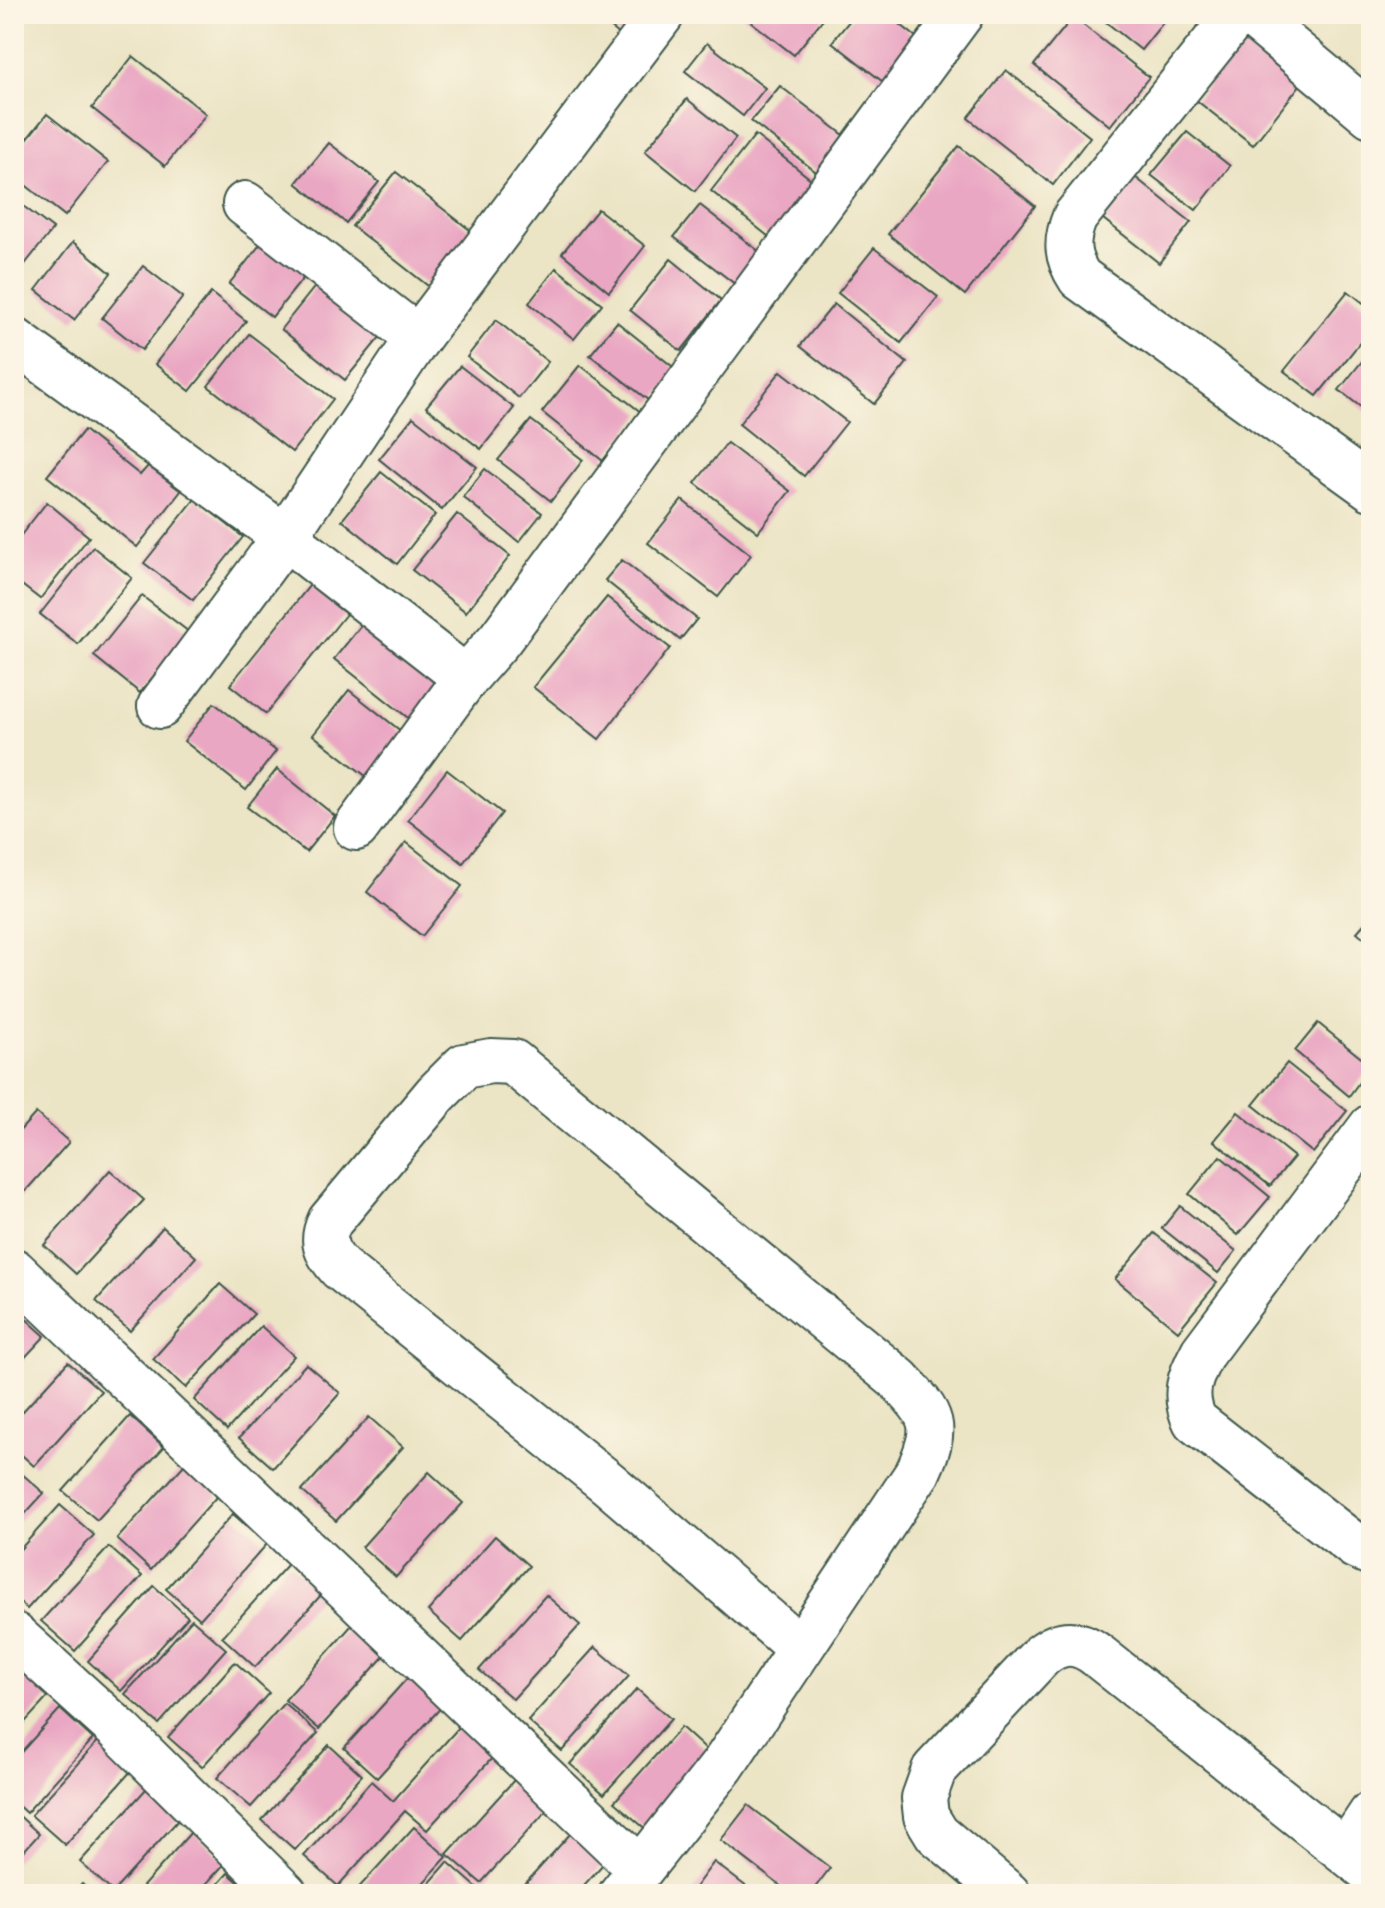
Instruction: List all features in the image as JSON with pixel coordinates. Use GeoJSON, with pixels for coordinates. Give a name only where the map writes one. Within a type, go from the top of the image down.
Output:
{"type":"FeatureCollection","features":[{"type":"Feature","properties":{"kind":"street"},"geometry":{"type":"LineString","coordinates":[[160,706],[285,537],[418,338],[662,14]]}},
{"type":"Feature","properties":{"kind":"street"},"geometry":{"type":"LineString","coordinates":[[356,828],[466,678],[510,627],[961,14]]}},
{"type":"Feature","properties":{"kind":"street"},"geometry":{"type":"LineString","coordinates":[[1237,14],[1075,217],[1068,233],[1068,252],[1080,278],[1371,488]]}},
{"type":"Feature","properties":{"kind":"street"},"geometry":{"type":"LineString","coordinates":[[1250,14],[1371,115]]}},
{"type":"Feature","properties":{"kind":"street"},"geometry":{"type":"LineString","coordinates":[[245,204],[418,338]]}},
{"type":"Feature","properties":{"kind":"street"},"geometry":{"type":"LineString","coordinates":[[14,340],[285,537],[466,678]]}},
{"type":"Feature","properties":{"kind":"street"},"geometry":{"type":"LineString","coordinates":[[14,1271],[631,1882],[723,1765],[918,1472],[931,1444],[928,1411],[899,1380],[513,1062],[491,1061],[464,1066],[436,1094],[330,1221],[323,1235],[326,1252],[340,1268],[608,1483],[800,1648]]}},
{"type":"Feature","properties":{"kind":"street"},"geometry":{"type":"LineString","coordinates":[[1371,1127],[1203,1352],[1191,1375],[1187,1395],[1195,1421],[1355,1546],[1371,1553]]}},
{"type":"Feature","properties":{"kind":"street"},"geometry":{"type":"LineString","coordinates":[[14,1635],[120,1731],[285,1894]]}},
{"type":"Feature","properties":{"kind":"street"},"geometry":{"type":"LineString","coordinates":[[1008,1894],[937,1834],[926,1816],[924,1798],[934,1770],[1041,1656],[1053,1646],[1068,1642],[1085,1646],[1359,1861],[1371,1814]]}},
{"type":"Feature","properties":{"kind":"building"},"geometry":{"type":"Polygon","coordinates":[[[594,14],[647,14],[619,34],[594,14]]]}},
{"type":"Feature","properties":{"kind":"building"},"geometry":{"type":"Polygon","coordinates":[[[741,14],[827,14],[794,55],[741,14]]]}},
{"type":"Feature","properties":{"kind":"building"},"geometry":{"type":"Polygon","coordinates":[[[855,14],[887,14],[921,41],[887,85],[832,42],[855,14]]]}},
{"type":"Feature","properties":{"kind":"building"},"geometry":{"type":"Polygon","coordinates":[[[1112,14],[1170,14],[1141,50],[1106,22],[1112,14]]]}},
{"type":"Feature","properties":{"kind":"building"},"geometry":{"type":"Polygon","coordinates":[[[1073,17],[1149,77],[1110,126],[1034,65],[1073,17]]]}},
{"type":"Feature","properties":{"kind":"building"},"geometry":{"type":"Polygon","coordinates":[[[1248,35],[1304,80],[1253,145],[1196,100],[1248,35]]]}},
{"type":"Feature","properties":{"kind":"building"},"geometry":{"type":"Polygon","coordinates":[[[707,43],[765,88],[743,116],[685,71],[707,43]]]}},
{"type":"Feature","properties":{"kind":"building"},"geometry":{"type":"Polygon","coordinates":[[[133,56],[206,114],[165,166],[92,108],[133,56]]]}},
{"type":"Feature","properties":{"kind":"building"},"geometry":{"type":"Polygon","coordinates":[[[1006,70],[1090,137],[1053,185],[968,118],[1006,70]]]}},
{"type":"Feature","properties":{"kind":"building"},"geometry":{"type":"Polygon","coordinates":[[[780,86],[849,139],[820,175],[751,121],[780,86]]]}},
{"type":"Feature","properties":{"kind":"building"},"geometry":{"type":"Polygon","coordinates":[[[687,99],[736,138],[695,191],[645,151],[687,99]]]}},
{"type":"Feature","properties":{"kind":"building"},"geometry":{"type":"Polygon","coordinates":[[[47,114],[108,162],[65,216],[14,176],[14,155],[47,114]]]}},
{"type":"Feature","properties":{"kind":"building"},"geometry":{"type":"Polygon","coordinates":[[[1187,132],[1230,166],[1196,210],[1151,175],[1187,132]]]}},
{"type":"Feature","properties":{"kind":"building"},"geometry":{"type":"Polygon","coordinates":[[[755,135],[822,188],[778,244],[711,191],[755,135]]]}},
{"type":"Feature","properties":{"kind":"building"},"geometry":{"type":"Polygon","coordinates":[[[329,143],[379,182],[346,223],[296,183],[329,143]]]}},
{"type":"Feature","properties":{"kind":"building"},"geometry":{"type":"Polygon","coordinates":[[[959,146],[1035,206],[965,295],[888,234],[959,146]]]}},
{"type":"Feature","properties":{"kind":"building"},"geometry":{"type":"Polygon","coordinates":[[[396,172],[475,234],[432,289],[352,226],[396,172]]]}},
{"type":"Feature","properties":{"kind":"building"},"geometry":{"type":"Polygon","coordinates":[[[1135,177],[1191,222],[1159,263],[1102,218],[1135,177]]]}},
{"type":"Feature","properties":{"kind":"building"},"geometry":{"type":"Polygon","coordinates":[[[14,199],[53,229],[14,278],[14,199]]]}},
{"type":"Feature","properties":{"kind":"building"},"geometry":{"type":"Polygon","coordinates":[[[700,205],[761,253],[735,284],[674,237],[700,205]]]}},
{"type":"Feature","properties":{"kind":"building"},"geometry":{"type":"Polygon","coordinates":[[[598,209],[645,246],[609,292],[562,253],[598,209]]]}},
{"type":"Feature","properties":{"kind":"building"},"geometry":{"type":"Polygon","coordinates":[[[274,227],[317,261],[272,317],[229,284],[274,227]]]}},
{"type":"Feature","properties":{"kind":"building"},"geometry":{"type":"Polygon","coordinates":[[[73,242],[111,273],[74,320],[36,290],[73,242]]]}},
{"type":"Feature","properties":{"kind":"building"},"geometry":{"type":"Polygon","coordinates":[[[874,248],[938,297],[901,343],[838,293],[874,248]]]}},
{"type":"Feature","properties":{"kind":"building"},"geometry":{"type":"Polygon","coordinates":[[[671,259],[721,300],[681,351],[630,310],[671,259]]]}},
{"type":"Feature","properties":{"kind":"building"},"geometry":{"type":"Polygon","coordinates":[[[143,266],[183,297],[142,350],[102,318],[143,266]]]}},
{"type":"Feature","properties":{"kind":"building"},"geometry":{"type":"Polygon","coordinates":[[[556,268],[602,304],[574,339],[529,303],[556,268]]]}},
{"type":"Feature","properties":{"kind":"building"},"geometry":{"type":"Polygon","coordinates":[[[325,274],[390,325],[345,380],[281,329],[325,274]]]}},
{"type":"Feature","properties":{"kind":"building"},"geometry":{"type":"Polygon","coordinates":[[[1348,291],[1371,309],[1371,329],[1317,396],[1284,371],[1348,291]]]}},
{"type":"Feature","properties":{"kind":"building"},"geometry":{"type":"Polygon","coordinates":[[[211,293],[246,321],[190,391],[155,364],[211,293]]]}},
{"type":"Feature","properties":{"kind":"building"},"geometry":{"type":"Polygon","coordinates":[[[834,304],[907,363],[874,404],[800,346],[834,304]]]}},
{"type":"Feature","properties":{"kind":"building"},"geometry":{"type":"Polygon","coordinates":[[[496,320],[548,362],[519,398],[467,357],[496,320]]]}},
{"type":"Feature","properties":{"kind":"building"},"geometry":{"type":"Polygon","coordinates":[[[617,322],[678,371],[652,403],[590,355],[617,322]]]}},
{"type":"Feature","properties":{"kind":"building"},"geometry":{"type":"Polygon","coordinates":[[[249,334],[333,399],[292,452],[208,386],[249,334]]]}},
{"type":"Feature","properties":{"kind":"building"},"geometry":{"type":"Polygon","coordinates":[[[1371,350],[1371,415],[1339,390],[1371,350]]]}},
{"type":"Feature","properties":{"kind":"building"},"geometry":{"type":"Polygon","coordinates":[[[580,365],[642,413],[603,461],[542,412],[580,365]]]}},
{"type":"Feature","properties":{"kind":"building"},"geometry":{"type":"Polygon","coordinates":[[[460,366],[514,408],[481,449],[426,407],[460,366]]]}},
{"type":"Feature","properties":{"kind":"building"},"geometry":{"type":"Polygon","coordinates":[[[781,371],[847,422],[804,476],[739,424],[781,371]]]}},
{"type":"Feature","properties":{"kind":"building"},"geometry":{"type":"Polygon","coordinates":[[[413,417],[477,467],[442,510],[379,459],[413,417]]]}},
{"type":"Feature","properties":{"kind":"building"},"geometry":{"type":"Polygon","coordinates":[[[531,420],[583,460],[551,501],[498,460],[531,420]]]}},
{"type":"Feature","properties":{"kind":"building"},"geometry":{"type":"Polygon","coordinates":[[[84,430],[140,475],[148,466],[181,491],[137,547],[47,476],[84,430]]]}},
{"type":"Feature","properties":{"kind":"building"},"geometry":{"type":"Polygon","coordinates":[[[727,443],[790,491],[758,532],[695,483],[727,443]]]}},
{"type":"Feature","properties":{"kind":"building"},"geometry":{"type":"Polygon","coordinates":[[[485,469],[542,513],[519,542],[463,497],[485,469]]]}},
{"type":"Feature","properties":{"kind":"building"},"geometry":{"type":"Polygon","coordinates":[[[381,472],[435,515],[397,564],[342,520],[381,472]]]}},
{"type":"Feature","properties":{"kind":"building"},"geometry":{"type":"Polygon","coordinates":[[[195,499],[243,537],[193,600],[144,563],[195,499]]]}},
{"type":"Feature","properties":{"kind":"building"},"geometry":{"type":"Polygon","coordinates":[[[682,500],[751,555],[718,597],[648,543],[682,500]]]}},
{"type":"Feature","properties":{"kind":"building"},"geometry":{"type":"Polygon","coordinates":[[[47,502],[89,537],[40,599],[14,579],[14,544],[47,502]]]}},
{"type":"Feature","properties":{"kind":"building"},"geometry":{"type":"Polygon","coordinates":[[[457,514],[510,556],[466,612],[412,570],[457,514]]]}},
{"type":"Feature","properties":{"kind":"building"},"geometry":{"type":"Polygon","coordinates":[[[93,547],[132,578],[78,644],[40,614],[93,547]]]}},
{"type":"Feature","properties":{"kind":"building"},"geometry":{"type":"Polygon","coordinates":[[[622,560],[697,619],[680,640],[605,580],[622,560]]]}},
{"type":"Feature","properties":{"kind":"building"},"geometry":{"type":"Polygon","coordinates":[[[310,585],[346,614],[266,714],[230,685],[310,585]]]}},
{"type":"Feature","properties":{"kind":"building"},"geometry":{"type":"Polygon","coordinates":[[[142,596],[189,632],[140,693],[94,656],[142,596]]]}},
{"type":"Feature","properties":{"kind":"building"},"geometry":{"type":"Polygon","coordinates":[[[607,597],[670,648],[599,739],[533,687],[607,597]]]}},
{"type":"Feature","properties":{"kind":"building"},"geometry":{"type":"Polygon","coordinates":[[[367,618],[444,680],[412,721],[334,659],[367,618]]]}},
{"type":"Feature","properties":{"kind":"building"},"geometry":{"type":"Polygon","coordinates":[[[349,690],[407,736],[371,780],[313,735],[349,690]]]}},
{"type":"Feature","properties":{"kind":"building"},"geometry":{"type":"Polygon","coordinates":[[[214,703],[276,751],[246,790],[184,741],[214,703]]]}},
{"type":"Feature","properties":{"kind":"building"},"geometry":{"type":"Polygon","coordinates":[[[277,769],[335,816],[306,852],[247,807],[277,769]]]}},
{"type":"Feature","properties":{"kind":"building"},"geometry":{"type":"Polygon","coordinates":[[[447,770],[502,813],[463,863],[408,820],[447,770]]]}},
{"type":"Feature","properties":{"kind":"building"},"geometry":{"type":"Polygon","coordinates":[[[406,842],[462,886],[422,936],[367,892],[406,842]]]}},
{"type":"Feature","properties":{"kind":"building"},"geometry":{"type":"Polygon","coordinates":[[[1371,916],[1371,944],[1357,932],[1371,916]]]}},
{"type":"Feature","properties":{"kind":"building"},"geometry":{"type":"Polygon","coordinates":[[[1318,1023],[1371,1066],[1349,1096],[1295,1051],[1318,1023]]]}},
{"type":"Feature","properties":{"kind":"building"},"geometry":{"type":"Polygon","coordinates":[[[1287,1063],[1347,1111],[1313,1153],[1253,1105],[1287,1063]]]}},
{"type":"Feature","properties":{"kind":"building"},"geometry":{"type":"Polygon","coordinates":[[[1238,1112],[1294,1157],[1270,1186],[1214,1141],[1238,1112]]]}},
{"type":"Feature","properties":{"kind":"building"},"geometry":{"type":"Polygon","coordinates":[[[36,1113],[69,1142],[14,1204],[14,1137],[36,1113]]]}},
{"type":"Feature","properties":{"kind":"building"},"geometry":{"type":"Polygon","coordinates":[[[1220,1156],[1270,1197],[1238,1235],[1189,1194],[1220,1156]]]}},
{"type":"Feature","properties":{"kind":"building"},"geometry":{"type":"Polygon","coordinates":[[[110,1170],[144,1200],[76,1274],[44,1245],[110,1170]]]}},
{"type":"Feature","properties":{"kind":"building"},"geometry":{"type":"Polygon","coordinates":[[[1180,1206],[1236,1251],[1218,1273],[1162,1228],[1180,1206]]]}},
{"type":"Feature","properties":{"kind":"building"},"geometry":{"type":"Polygon","coordinates":[[[163,1227],[196,1257],[130,1331],[96,1301],[163,1227]]]}},
{"type":"Feature","properties":{"kind":"building"},"geometry":{"type":"Polygon","coordinates":[[[1154,1233],[1217,1283],[1178,1331],[1115,1279],[1154,1233]]]}},
{"type":"Feature","properties":{"kind":"building"},"geometry":{"type":"Polygon","coordinates":[[[220,1284],[254,1314],[186,1388],[153,1359],[220,1284]]]}},
{"type":"Feature","properties":{"kind":"building"},"geometry":{"type":"Polygon","coordinates":[[[14,1308],[45,1336],[14,1369],[14,1308]]]}},
{"type":"Feature","properties":{"kind":"building"},"geometry":{"type":"Polygon","coordinates":[[[261,1326],[294,1356],[227,1430],[194,1400],[261,1326]]]}},
{"type":"Feature","properties":{"kind":"building"},"geometry":{"type":"Polygon","coordinates":[[[68,1362],[101,1391],[34,1466],[14,1448],[14,1421],[68,1362]]]}},
{"type":"Feature","properties":{"kind":"building"},"geometry":{"type":"Polygon","coordinates":[[[306,1364],[340,1393],[273,1468],[239,1438],[306,1364]]]}},
{"type":"Feature","properties":{"kind":"building"},"geometry":{"type":"Polygon","coordinates":[[[130,1416],[164,1447],[97,1520],[63,1491],[130,1416]]]}},
{"type":"Feature","properties":{"kind":"building"},"geometry":{"type":"Polygon","coordinates":[[[369,1417],[403,1447],[336,1521],[302,1491],[369,1417]]]}},
{"type":"Feature","properties":{"kind":"building"},"geometry":{"type":"Polygon","coordinates":[[[184,1465],[218,1495],[151,1570],[117,1539],[184,1465]]]}},
{"type":"Feature","properties":{"kind":"building"},"geometry":{"type":"Polygon","coordinates":[[[14,1467],[44,1493],[14,1526],[14,1467]]]}},
{"type":"Feature","properties":{"kind":"building"},"geometry":{"type":"Polygon","coordinates":[[[429,1472],[463,1503],[396,1577],[362,1547],[429,1472]]]}},
{"type":"Feature","properties":{"kind":"building"},"geometry":{"type":"Polygon","coordinates":[[[60,1505],[94,1535],[27,1609],[14,1597],[14,1556],[60,1505]]]}},
{"type":"Feature","properties":{"kind":"building"},"geometry":{"type":"Polygon","coordinates":[[[233,1514],[267,1544],[200,1619],[166,1589],[233,1514]]]}},
{"type":"Feature","properties":{"kind":"building"},"geometry":{"type":"Polygon","coordinates":[[[495,1536],[529,1566],[462,1641],[428,1611],[495,1536]]]}},
{"type":"Feature","properties":{"kind":"building"},"geometry":{"type":"Polygon","coordinates":[[[109,1547],[142,1576],[75,1651],[41,1621],[109,1547]]]}},
{"type":"Feature","properties":{"kind":"building"},"geometry":{"type":"Polygon","coordinates":[[[289,1563],[323,1593],[255,1667],[222,1637],[289,1563]]]}},
{"type":"Feature","properties":{"kind":"building"},"geometry":{"type":"Polygon","coordinates":[[[154,1586],[188,1617],[121,1691],[88,1661],[154,1586]]]}},
{"type":"Feature","properties":{"kind":"building"},"geometry":{"type":"Polygon","coordinates":[[[546,1595],[580,1625],[513,1699],[479,1670],[546,1595]]]}},
{"type":"Feature","properties":{"kind":"building"},"geometry":{"type":"Polygon","coordinates":[[[192,1619],[226,1649],[159,1724],[125,1694],[192,1619]]]}},
{"type":"Feature","properties":{"kind":"building"},"geometry":{"type":"Polygon","coordinates":[[[352,1625],[385,1655],[319,1729],[285,1700],[352,1625]]]}},
{"type":"Feature","properties":{"kind":"building"},"geometry":{"type":"Polygon","coordinates":[[[595,1647],[629,1676],[562,1751],[528,1721],[595,1647]]]}},
{"type":"Feature","properties":{"kind":"building"},"geometry":{"type":"Polygon","coordinates":[[[235,1662],[269,1693],[202,1767],[168,1737],[235,1662]]]}},
{"type":"Feature","properties":{"kind":"building"},"geometry":{"type":"Polygon","coordinates":[[[16,1666],[49,1696],[14,1734],[14,1668],[16,1666]]]}},
{"type":"Feature","properties":{"kind":"building"},"geometry":{"type":"Polygon","coordinates":[[[411,1674],[445,1703],[377,1778],[344,1748],[411,1674]]]}},
{"type":"Feature","properties":{"kind":"building"},"geometry":{"type":"Polygon","coordinates":[[[637,1689],[671,1719],[604,1794],[570,1764],[637,1689]]]}},
{"type":"Feature","properties":{"kind":"building"},"geometry":{"type":"Polygon","coordinates":[[[284,1703],[318,1733],[251,1807],[217,1778],[284,1703]]]}},
{"type":"Feature","properties":{"kind":"building"},"geometry":{"type":"Polygon","coordinates":[[[60,1709],[93,1739],[26,1813],[14,1802],[14,1760],[60,1709]]]}},
{"type":"Feature","properties":{"kind":"building"},"geometry":{"type":"Polygon","coordinates":[[[460,1726],[494,1756],[427,1830],[405,1811],[338,1886],[304,1856],[371,1781],[393,1801],[460,1726]]]}},
{"type":"Feature","properties":{"kind":"building"},"geometry":{"type":"Polygon","coordinates":[[[681,1727],[714,1757],[648,1831],[614,1802],[681,1727]]]}},
{"type":"Feature","properties":{"kind":"building"},"geometry":{"type":"Polygon","coordinates":[[[99,1740],[132,1770],[65,1845],[31,1815],[99,1740]]]}},
{"type":"Feature","properties":{"kind":"building"},"geometry":{"type":"Polygon","coordinates":[[[329,1745],[362,1775],[295,1850],[262,1820],[329,1745]]]}},
{"type":"Feature","properties":{"kind":"building"},"geometry":{"type":"Polygon","coordinates":[[[515,1779],[548,1809],[481,1883],[447,1854],[515,1779]]]}},
{"type":"Feature","properties":{"kind":"building"},"geometry":{"type":"Polygon","coordinates":[[[147,1788],[180,1818],[113,1892],[80,1862],[147,1788]]]}},
{"type":"Feature","properties":{"kind":"building"},"geometry":{"type":"Polygon","coordinates":[[[748,1805],[830,1868],[810,1894],[791,1894],[721,1840],[748,1805]]]}},
{"type":"Feature","properties":{"kind":"building"},"geometry":{"type":"Polygon","coordinates":[[[14,1811],[39,1834],[14,1862],[14,1811]]]}},
{"type":"Feature","properties":{"kind":"building"},"geometry":{"type":"Polygon","coordinates":[[[414,1827],[447,1857],[413,1894],[353,1894],[414,1827]]]}},
{"type":"Feature","properties":{"kind":"building"},"geometry":{"type":"Polygon","coordinates":[[[192,1831],[226,1862],[197,1894],[136,1894],[192,1831]]]}},
{"type":"Feature","properties":{"kind":"building"},"geometry":{"type":"Polygon","coordinates":[[[571,1833],[604,1863],[576,1894],[516,1894],[571,1833]]]}},
{"type":"Feature","properties":{"kind":"building"},"geometry":{"type":"Polygon","coordinates":[[[448,1862],[482,1892],[481,1894],[420,1894],[448,1862]]]}},
{"type":"Feature","properties":{"kind":"building"},"geometry":{"type":"Polygon","coordinates":[[[714,1862],[756,1894],[690,1894],[714,1862]]]}},
{"type":"Feature","properties":{"kind":"building"},"geometry":{"type":"Polygon","coordinates":[[[228,1873],[252,1894],[209,1894],[228,1873]]]}},
{"type":"Feature","properties":{"kind":"building"},"geometry":{"type":"Polygon","coordinates":[[[82,1884],[93,1894],[73,1894],[82,1884]]]}}]}
